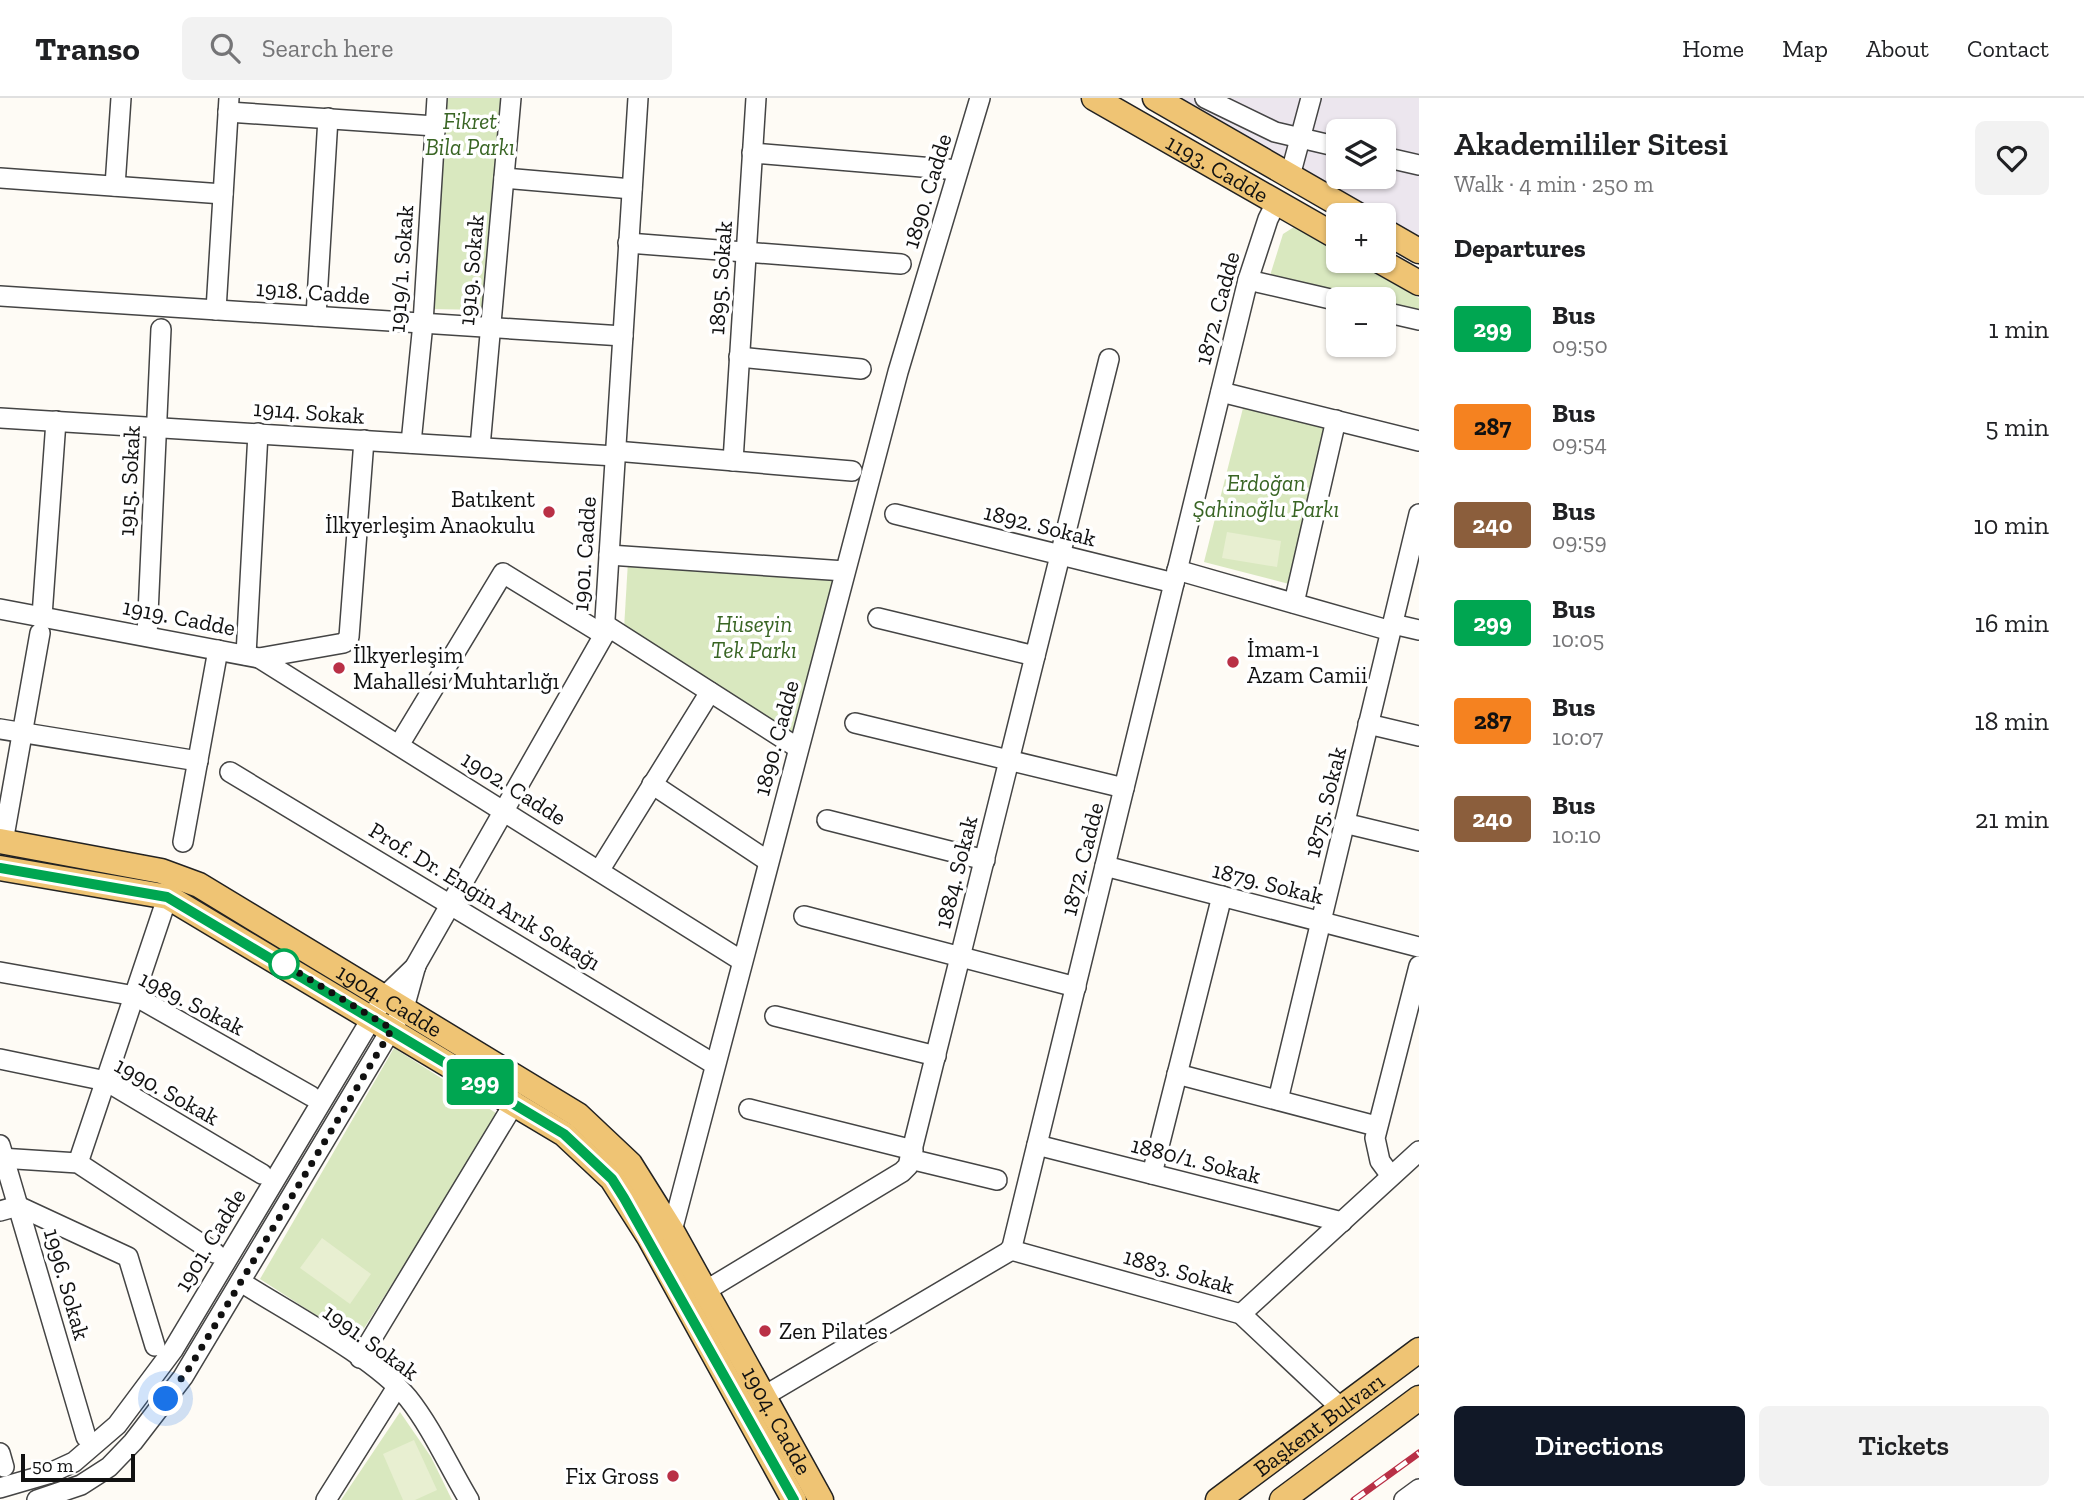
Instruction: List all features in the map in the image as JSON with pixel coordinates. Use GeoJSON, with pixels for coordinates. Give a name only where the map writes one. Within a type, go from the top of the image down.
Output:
{"type":"FeatureCollection","features":[{"type":"Feature","properties":{"kind":"main road","name":"1193. Cadde"},"geometry":{"type":"LineString","coordinates":[[1094,98],[1326,231]]}},
{"type":"Feature","properties":{"kind":"main road","name":"1193. Cadde"},"geometry":{"type":"LineString","coordinates":[[1156,98],[1336,203]]}},
{"type":"Feature","properties":{"kind":"main road"},"geometry":{"type":"LineString","coordinates":[[1276,203],[1290,176]]}},
{"type":"Feature","properties":{"kind":"main road"},"geometry":{"type":"LineString","coordinates":[[1396,238],[1419,251]]}},
{"type":"Feature","properties":{"kind":"main road"},"geometry":{"type":"LineString","coordinates":[[1396,270],[1419,283]]}},
{"type":"Feature","properties":{"kind":"main road","name":"1904. Cadde"},"geometry":{"type":"LineString","coordinates":[[2,842],[177,875],[234,904],[564,1134],[612,1179],[649,1237],[794,1500]]}},
{"type":"Feature","properties":{"kind":"main road","name":"1904. Cadde"},"geometry":{"type":"LineString","coordinates":[[0,867],[167,897],[578,1115],[607,1138],[630,1164],[671,1231],[821,1500]]}},
{"type":"Feature","properties":{"kind":"main road","name":"Başkent Bulvarı"},"geometry":{"type":"LineString","coordinates":[[1218,1500],[1419,1350]]}},
{"type":"Feature","properties":{"kind":"main road","name":"Başkent Bulvarı"},"geometry":{"type":"LineString","coordinates":[[1282,1500],[1419,1398]]}},
{"type":"Feature","properties":{"kind":"street"},"geometry":{"type":"LineString","coordinates":[[115,186],[121,98]]}},
{"type":"Feature","properties":{"kind":"street","name":"1919/1. Sokak"},"geometry":{"type":"LineString","coordinates":[[411,443],[423,323],[437,98]]}},
{"type":"Feature","properties":{"kind":"street","name":"1919. Sokak"},"geometry":{"type":"LineString","coordinates":[[480,447],[511,98]]}},
{"type":"Feature","properties":{"kind":"street","name":"1901. Cadde"},"geometry":{"type":"LineString","coordinates":[[37,1500],[91,1480],[126,1451],[187,1372],[241,1282],[388,1013],[604,630],[638,98]]}},
{"type":"Feature","properties":{"kind":"street","name":"1895. Sokak"},"geometry":{"type":"LineString","coordinates":[[733,461],[756,98]]}},
{"type":"Feature","properties":{"kind":"street","name":"1890. Cadde"},"geometry":{"type":"LineString","coordinates":[[671,1231],[898,372],[980,98]]}},
{"type":"Feature","properties":{"kind":"street"},"geometry":{"type":"LineString","coordinates":[[1205,98],[1275,132],[1326,144]]}},
{"type":"Feature","properties":{"kind":"street"},"geometry":{"type":"LineString","coordinates":[[1290,176],[1311,98]]}},
{"type":"Feature","properties":{"kind":"street"},"geometry":{"type":"LineString","coordinates":[[216,310],[229,105],[328,118],[435,126]]}},
{"type":"Feature","properties":{"kind":"street"},"geometry":{"type":"LineString","coordinates":[[316,316],[328,118]]}},
{"type":"Feature","properties":{"kind":"street"},"geometry":{"type":"LineString","coordinates":[[752,153],[958,170]]}},
{"type":"Feature","properties":{"kind":"street"},"geometry":{"type":"LineString","coordinates":[[1396,159],[1419,164]]}},
{"type":"Feature","properties":{"kind":"street"},"geometry":{"type":"LineString","coordinates":[[0,178],[223,194]]}},
{"type":"Feature","properties":{"kind":"street"},"geometry":{"type":"LineString","coordinates":[[504,178],[632,189]]}},
{"type":"Feature","properties":{"kind":"street","name":"1872. Cadde"},"geometry":{"type":"LineString","coordinates":[[1011,1250],[1248,280],[1276,203]]}},
{"type":"Feature","properties":{"kind":"street"},"geometry":{"type":"LineString","coordinates":[[628,243],[901,264]]}},
{"type":"Feature","properties":{"kind":"street"},"geometry":{"type":"LineString","coordinates":[[1248,280],[1326,298]]}},
{"type":"Feature","properties":{"kind":"street","name":"1918. Cadde"},"geometry":{"type":"LineString","coordinates":[[0,296],[622,336]]}},
{"type":"Feature","properties":{"kind":"street"},"geometry":{"type":"LineString","coordinates":[[1396,315],[1419,320]]}},
{"type":"Feature","properties":{"kind":"street","name":"1915. Sokak"},"geometry":{"type":"LineString","coordinates":[[147,636],[161,329]]}},
{"type":"Feature","properties":{"kind":"street"},"geometry":{"type":"LineString","coordinates":[[739,358],[861,369]]}},
{"type":"Feature","properties":{"kind":"street","name":"1884. Sokak"},"geometry":{"type":"LineString","coordinates":[[911,1155],[1109,359]]}},
{"type":"Feature","properties":{"kind":"street"},"geometry":{"type":"LineString","coordinates":[[1221,392],[1419,441]]}},
{"type":"Feature","properties":{"kind":"street","name":"1914. Sokak"},"geometry":{"type":"LineString","coordinates":[[0,418],[615,453],[852,471]]}},
{"type":"Feature","properties":{"kind":"street"},"geometry":{"type":"LineString","coordinates":[[1294,603],[1336,420]]}},
{"type":"Feature","properties":{"kind":"street"},"geometry":{"type":"LineString","coordinates":[[2,842],[24,733],[41,624],[56,421]]}},
{"type":"Feature","properties":{"kind":"street"},"geometry":{"type":"LineString","coordinates":[[253,657],[258,433]]}},
{"type":"Feature","properties":{"kind":"street","name":"1919. Cadde"},"geometry":{"type":"LineString","coordinates":[[0,609],[41,624],[147,636],[253,657],[347,641],[364,440]]}},
{"type":"Feature","properties":{"kind":"street","name":"1892. Sokak"},"geometry":{"type":"LineString","coordinates":[[895,514],[1060,555],[1176,577],[1392,628],[1419,630]]}},
{"type":"Feature","properties":{"kind":"street","name":"1875. Sokak"},"geometry":{"type":"LineString","coordinates":[[1278,1100],[1419,514]]}},
{"type":"Feature","properties":{"kind":"street"},"geometry":{"type":"LineString","coordinates":[[609,555],[845,571]]}},
{"type":"Feature","properties":{"kind":"street"},"geometry":{"type":"LineString","coordinates":[[399,745],[503,573],[710,692],[798,748]]}},
{"type":"Feature","properties":{"kind":"street"},"geometry":{"type":"LineString","coordinates":[[878,618],[1035,656]]}},
{"type":"Feature","properties":{"kind":"street"},"geometry":{"type":"LineString","coordinates":[[183,842],[218,650]]}},
{"type":"Feature","properties":{"kind":"street","name":"1902. Cadde"},"geometry":{"type":"LineString","coordinates":[[253,657],[399,745],[742,961]]}},
{"type":"Feature","properties":{"kind":"street"},"geometry":{"type":"LineString","coordinates":[[599,871],[710,692]]}},
{"type":"Feature","properties":{"kind":"street"},"geometry":{"type":"LineString","coordinates":[[855,723],[1124,788]]}},
{"type":"Feature","properties":{"kind":"street"},"geometry":{"type":"LineString","coordinates":[[1368,724],[1419,736]]}},
{"type":"Feature","properties":{"kind":"street"},"geometry":{"type":"LineString","coordinates":[[0,729],[198,761]]}},
{"type":"Feature","properties":{"kind":"street","name":"Prof. Dr. Engin Arık Sokağı"},"geometry":{"type":"LineString","coordinates":[[230,772],[452,903],[715,1064]]}},
{"type":"Feature","properties":{"kind":"street"},"geometry":{"type":"LineString","coordinates":[[652,784],[768,861]]}},
{"type":"Feature","properties":{"kind":"street"},"geometry":{"type":"LineString","coordinates":[[827,820],[985,860]]}},
{"type":"Feature","properties":{"kind":"street"},"geometry":{"type":"LineString","coordinates":[[1344,823],[1419,841]]}},
{"type":"Feature","properties":{"kind":"street","name":"1879. Sokak"},"geometry":{"type":"LineString","coordinates":[[1105,866],[1419,947]]}},
{"type":"Feature","properties":{"kind":"street"},"geometry":{"type":"LineString","coordinates":[[1152,1174],[1222,896]]}},
{"type":"Feature","properties":{"kind":"street"},"geometry":{"type":"LineString","coordinates":[[78,1163],[163,910]]}},
{"type":"Feature","properties":{"kind":"street"},"geometry":{"type":"LineString","coordinates":[[804,916],[1076,987]]}},
{"type":"Feature","properties":{"kind":"street"},"geometry":{"type":"LineString","coordinates":[[1391,1176],[1376,1150],[1376,1126],[1419,966]]}},
{"type":"Feature","properties":{"kind":"street","name":"1989. Sokak"},"geometry":{"type":"LineString","coordinates":[[0,972],[135,996],[312,1096]]}},
{"type":"Feature","properties":{"kind":"street","name":"1901. Cadde"},"geometry":{"type":"LineString","coordinates":[[0,1488],[48,1474],[74,1462],[117,1425],[173,1350],[388,1013]]}},
{"type":"Feature","properties":{"kind":"street"},"geometry":{"type":"LineString","coordinates":[[775,1016],[936,1056]]}},
{"type":"Feature","properties":{"kind":"street","name":"1990. Sokak"},"geometry":{"type":"LineString","coordinates":[[0,1059],[106,1081],[262,1174]]}},
{"type":"Feature","properties":{"kind":"street"},"geometry":{"type":"LineString","coordinates":[[1177,1074],[1376,1126]]}},
{"type":"Feature","properties":{"kind":"street"},"geometry":{"type":"LineString","coordinates":[[360,1358],[515,1102]]}},
{"type":"Feature","properties":{"kind":"street"},"geometry":{"type":"LineString","coordinates":[[749,1109],[997,1180]]}},
{"type":"Feature","properties":{"kind":"street","name":"1880/1. Sokak"},"geometry":{"type":"LineString","coordinates":[[1037,1145],[1342,1222]]}},
{"type":"Feature","properties":{"kind":"street"},"geometry":{"type":"LineString","coordinates":[[1241,1314],[1419,1151]]}},
{"type":"Feature","properties":{"kind":"street"},"geometry":{"type":"LineString","coordinates":[[1,1154],[78,1163],[215,1252]]}},
{"type":"Feature","properties":{"kind":"street","name":"1996. Sokak"},"geometry":{"type":"LineString","coordinates":[[1,1154],[9,1208],[86,1437]]}},
{"type":"Feature","properties":{"kind":"street"},"geometry":{"type":"LineString","coordinates":[[705,1291],[902,1172],[911,1155]]}},
{"type":"Feature","properties":{"kind":"street"},"geometry":{"type":"LineString","coordinates":[[9,1208],[128,1257],[155,1346]]}},
{"type":"Feature","properties":{"kind":"street"},"geometry":{"type":"LineString","coordinates":[[764,1396],[1011,1250]]}},
{"type":"Feature","properties":{"kind":"street","name":"1883. Sokak"},"geometry":{"type":"LineString","coordinates":[[1011,1250],[1241,1314],[1342,1409]]}},
{"type":"Feature","properties":{"kind":"street","name":"1991. Sokak"},"geometry":{"type":"LineString","coordinates":[[241,1282],[360,1358],[397,1387],[415,1408],[469,1500]]}},
{"type":"Feature","properties":{"kind":"street"},"geometry":{"type":"LineString","coordinates":[[326,1500],[397,1387]]}},
{"type":"Feature","properties":{"kind":"street"},"geometry":{"type":"LineString","coordinates":[[1404,1500],[1419,1489]]}},
{"type":"Feature","properties":{"kind":"shaded area"},"geometry":{"type":"Polygon","coordinates":[[[1164,98],[1419,98],[1419,243],[1396,231],[1396,203],[1349,203],[1164,98]]]}},
{"type":"Feature","properties":{"kind":"green space","name":"Fikret Bila Parkı"},"geometry":{"type":"Polygon","coordinates":[[[441,98],[505,98],[486,310],[429,309],[441,98]]]}},
{"type":"Feature","properties":{"kind":"green space"},"geometry":{"type":"Polygon","coordinates":[[[1294,227],[1326,245],[1326,273],[1374,273],[1419,298],[1419,316],[1396,311],[1396,287],[1326,287],[1326,295],[1268,282],[1283,234],[1294,227]]]}},
{"type":"Feature","properties":{"kind":"green space","name":"Erdoğan Şahinoğlu Parkı"},"geometry":{"type":"Polygon","coordinates":[[[1243,408],[1328,429],[1289,584],[1204,562],[1243,408]]]}},
{"type":"Feature","properties":{"kind":"green space"},"geometry":{"type":"Polygon","coordinates":[[[1227,532],[1281,541],[1277,567],[1222,558],[1227,532]]]}},
{"type":"Feature","properties":{"kind":"green space","name":"Hüseyin Tek Parkı"},"geometry":{"type":"Polygon","coordinates":[[[628,561],[833,580],[795,742],[624,629],[628,561]]]}},
{"type":"Feature","properties":{"kind":"green space"},"geometry":{"type":"Polygon","coordinates":[[[394,1048],[499,1115],[356,1341],[260,1279],[394,1048]]]}},
{"type":"Feature","properties":{"kind":"green space"},"geometry":{"type":"Polygon","coordinates":[[[322,1238],[371,1274],[350,1304],[300,1268],[322,1238]]]}},
{"type":"Feature","properties":{"kind":"green space"},"geometry":{"type":"Polygon","coordinates":[[[400,1412],[431,1457],[452,1500],[341,1500],[400,1412]]]}},
{"type":"Feature","properties":{"kind":"green space"},"geometry":{"type":"Polygon","coordinates":[[[414,1440],[437,1490],[415,1500],[403,1500],[383,1454],[414,1440]]]}},
{"type":"Feature","properties":{"kind":"railway"},"geometry":{"type":"LineString","coordinates":[[1354,1500],[1419,1453]]}},
{"type":"Feature","properties":{"kind":"bus line","name":"299"},"geometry":{"type":"LineString","coordinates":[[0,868],[167,897],[413,1041],[564,1134],[612,1179],[649,1237],[794,1500]]}},
{"type":"Feature","properties":{"kind":"place","name":"Batıkent İlkyerleşim Anaokulu"},"geometry":{"type":"Point","coordinates":[549,512]}},
{"type":"Feature","properties":{"kind":"place","name":"İmam-ı Azam Camii"},"geometry":{"type":"Point","coordinates":[1233,662]}},
{"type":"Feature","properties":{"kind":"place","name":"İlkyerleşim Mahallesi Muhtarlığı"},"geometry":{"type":"Point","coordinates":[339,668]}},
{"type":"Feature","properties":{"kind":"place","name":"Zen Pilates"},"geometry":{"type":"Point","coordinates":[765,1331]}},
{"type":"Feature","properties":{"kind":"place","name":"Fix Gross"},"geometry":{"type":"Point","coordinates":[673,1476]}},
{"type":"Feature","properties":{"kind":"route"},"geometry":{"type":"LineString","coordinates":[[166,1399],[190,1367],[392,1029],[281,962],[284,964]]}}]}
